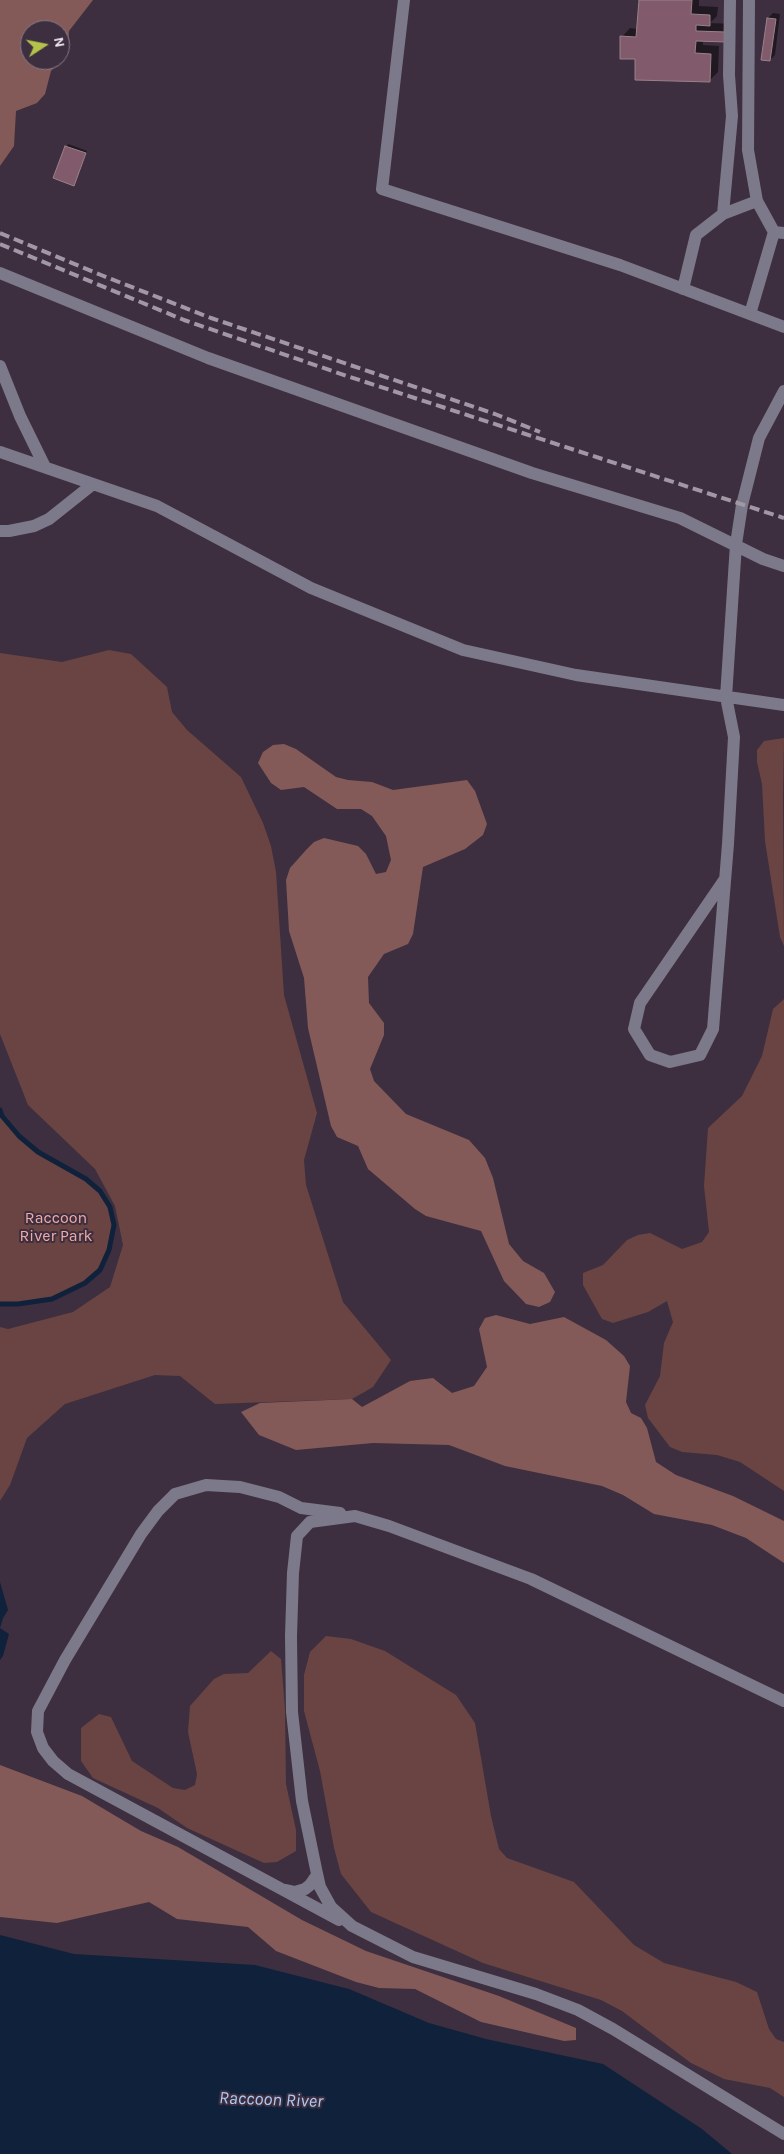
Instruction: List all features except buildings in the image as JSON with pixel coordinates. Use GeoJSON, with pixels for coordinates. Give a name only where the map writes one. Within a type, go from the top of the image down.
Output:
{"type":"FeatureCollection","features":[{"type":"Feature","properties":{"kind":"lane"},"geometry":{"type":"LineString","coordinates":[[404,0],[382,189],[620,265],[784,328]]}},
{"type":"Feature","properties":{"kind":"lane"},"geometry":{"type":"LineString","coordinates":[[723,214],[732,116],[729,75],[730,0]]}},
{"type":"Feature","properties":{"kind":"lane"},"geometry":{"type":"LineString","coordinates":[[749,0],[748,150],[756,201],[779,233],[750,314]]}},
{"type":"Feature","properties":{"kind":"lane"},"geometry":{"type":"LineString","coordinates":[[683,289],[696,235],[723,214],[756,201]]}},
{"type":"Feature","properties":{"kind":"lane"},"geometry":{"type":"LineString","coordinates":[[0,273],[208,358],[532,473],[680,518],[763,559],[784,566]]}},
{"type":"Feature","properties":{"kind":"lane"},"geometry":{"type":"LineString","coordinates":[[0,366],[20,416],[45,467]]}},
{"type":"Feature","properties":{"kind":"lane"},"geometry":{"type":"LineString","coordinates":[[725,879],[640,1003],[634,1029],[650,1055],[670,1062],[700,1054],[713,1029],[725,879],[734,737],[726,697],[736,544],[742,505],[759,438],[784,391]]}},
{"type":"Feature","properties":{"kind":"lane"},"geometry":{"type":"LineString","coordinates":[[0,452],[157,506],[311,588],[463,650],[576,675],[784,705]]}},
{"type":"Feature","properties":{"kind":"lane"},"geometry":{"type":"LineString","coordinates":[[0,531],[34,526],[49,520],[93,484]]}},
{"type":"Feature","properties":{"kind":"lane"},"geometry":{"type":"LineString","coordinates":[[784,1701],[531,1579],[389,1526],[354,1516],[301,1508],[279,1497],[240,1487],[206,1485],[175,1494],[158,1511],[141,1534],[65,1660],[38,1711],[37,1732],[43,1748],[53,1761],[68,1774],[278,1888],[413,1957],[536,1994],[578,2010],[613,2029],[784,2134]]}},
{"type":"Feature","properties":{"kind":"lane"},"geometry":{"type":"LineString","coordinates":[[352,1926],[327,1901],[317,1875],[302,1801],[292,1712],[291,1636],[294,1553],[297,1536],[310,1522],[354,1516]]}},
{"type":"Feature","properties":{"kind":"lane"},"geometry":{"type":"LineString","coordinates":[[278,1888],[296,1892],[305,1889],[317,1875]]}},
{"type":"Feature","properties":{"kind":"green space"},"geometry":{"type":"Polygon","coordinates":[[[109,650],[131,654],[167,687],[172,712],[187,730],[241,777],[263,823],[271,846],[276,872],[284,995],[317,1113],[304,1160],[306,1185],[343,1302],[391,1360],[373,1387],[352,1399],[215,1404],[180,1376],[155,1375],[65,1404],[27,1438],[10,1485],[0,1501],[0,1327],[8,1329],[73,1312],[110,1287],[123,1245],[115,1206],[95,1169],[28,1105],[0,1034],[0,653],[62,662],[109,650]]]}},
{"type":"Feature","properties":{"kind":"green space"},"geometry":{"type":"Polygon","coordinates":[[[784,738],[784,946],[780,937],[765,841],[762,784],[757,762],[757,750],[764,741],[784,738]]]}},
{"type":"Feature","properties":{"kind":"green space"},"geometry":{"type":"Polygon","coordinates":[[[784,999],[784,1491],[740,1462],[717,1455],[682,1452],[670,1447],[648,1418],[645,1405],[660,1376],[664,1343],[673,1322],[667,1301],[648,1312],[613,1323],[602,1319],[583,1285],[583,1273],[603,1265],[627,1240],[638,1235],[650,1233],[682,1249],[702,1242],[709,1232],[704,1186],[708,1128],[742,1096],[762,1056],[773,1009],[784,999]]]}},
{"type":"Feature","properties":{"kind":"green space","name":"Raccoon River Park"},"geometry":{"type":"Polygon","coordinates":[[[0,1110],[2,1116],[19,1136],[38,1152],[86,1179],[100,1191],[110,1207],[114,1225],[108,1250],[100,1270],[85,1283],[52,1299],[18,1304],[0,1304],[0,1110]]]}},
{"type":"Feature","properties":{"kind":"green space"},"geometry":{"type":"Polygon","coordinates":[[[326,1636],[351,1639],[385,1651],[456,1695],[475,1723],[491,1816],[499,1849],[507,1858],[574,1882],[634,1945],[664,1963],[736,1982],[757,1992],[769,2029],[776,2039],[784,2042],[784,2097],[770,2088],[724,2079],[691,2063],[622,2011],[601,2000],[483,1963],[371,1912],[341,1874],[334,1848],[320,1771],[304,1711],[304,1675],[310,1652],[326,1636]]]}},
{"type":"Feature","properties":{"kind":"green space"},"geometry":{"type":"Polygon","coordinates":[[[271,1651],[281,1659],[285,1709],[286,1784],[296,1830],[296,1851],[277,1862],[264,1863],[187,1828],[158,1808],[93,1778],[81,1761],[81,1728],[99,1714],[111,1717],[132,1761],[173,1788],[185,1790],[195,1785],[197,1774],[188,1732],[190,1706],[214,1679],[224,1674],[248,1673],[271,1651]]]}},
{"type":"Feature","properties":{"kind":"shaded area"},"geometry":{"type":"Polygon","coordinates":[[[0,0],[93,0],[70,30],[70,20],[20,20],[20,70],[52,70],[45,94],[37,103],[16,111],[14,146],[0,166],[0,0]]]}},
{"type":"Feature","properties":{"kind":"shaded area"},"geometry":{"type":"Polygon","coordinates":[[[284,744],[296,749],[336,777],[348,780],[372,782],[393,790],[467,780],[475,791],[487,824],[483,835],[465,849],[423,867],[413,934],[408,944],[384,954],[368,977],[369,1003],[384,1023],[384,1035],[370,1069],[374,1081],[406,1114],[469,1140],[485,1158],[493,1178],[509,1244],[523,1261],[544,1273],[555,1292],[550,1302],[539,1307],[526,1304],[504,1281],[481,1231],[426,1216],[415,1209],[368,1169],[358,1146],[337,1137],[331,1126],[308,1028],[304,978],[289,931],[286,880],[290,868],[306,850],[314,842],[324,838],[358,846],[366,854],[376,874],[386,872],[391,860],[386,836],[372,816],[361,809],[337,809],[304,787],[281,790],[271,783],[258,763],[263,752],[273,745],[284,744]]]}},
{"type":"Feature","properties":{"kind":"shaded area"},"geometry":{"type":"Polygon","coordinates":[[[496,1315],[530,1324],[564,1317],[606,1340],[624,1356],[630,1366],[626,1402],[631,1413],[641,1418],[647,1428],[656,1462],[676,1475],[733,1496],[784,1521],[784,1563],[746,1538],[712,1525],[654,1514],[623,1495],[602,1486],[505,1466],[449,1445],[373,1443],[296,1450],[259,1435],[241,1412],[260,1403],[352,1399],[362,1407],[410,1381],[433,1378],[452,1393],[474,1386],[487,1367],[479,1329],[485,1318],[496,1315]]]}},
{"type":"Feature","properties":{"kind":"shaded area"},"geometry":{"type":"Polygon","coordinates":[[[0,1765],[82,1796],[141,1831],[178,1847],[302,1920],[366,1951],[499,1996],[576,2028],[576,2040],[564,2041],[481,2022],[415,1989],[379,1988],[356,1982],[276,1951],[248,1927],[177,1919],[149,1902],[57,1923],[0,1917],[0,1765]]]}},
{"type":"Feature","properties":{"kind":"water"},"geometry":{"type":"Polygon","coordinates":[[[0,1582],[8,1610],[0,1628],[0,1582]]]}},
{"type":"Feature","properties":{"kind":"water"},"geometry":{"type":"Polygon","coordinates":[[[0,1628],[9,1634],[3,1656],[0,1660],[0,1628]]]}},
{"type":"Feature","properties":{"kind":"water","name":"Raccoon River"},"geometry":{"type":"Polygon","coordinates":[[[0,1935],[74,1954],[255,1965],[349,1989],[429,2023],[486,2039],[603,2064],[702,2129],[732,2154],[0,2154],[0,1935]]]}},
{"type":"Feature","properties":{"kind":"waterway"},"geometry":{"type":"LineString","coordinates":[[0,1110],[2,1116],[19,1136],[38,1152],[86,1179],[100,1191],[110,1207],[114,1225],[109,1250],[100,1270],[85,1283],[52,1299],[18,1304],[0,1304]]}},
{"type":"Feature","properties":{"kind":"railway"},"geometry":{"type":"LineString","coordinates":[[0,233],[211,318],[495,414],[540,432]]}},
{"type":"Feature","properties":{"kind":"railway"},"geometry":{"type":"LineString","coordinates":[[0,244],[184,320],[347,376],[784,518]]}}]}
